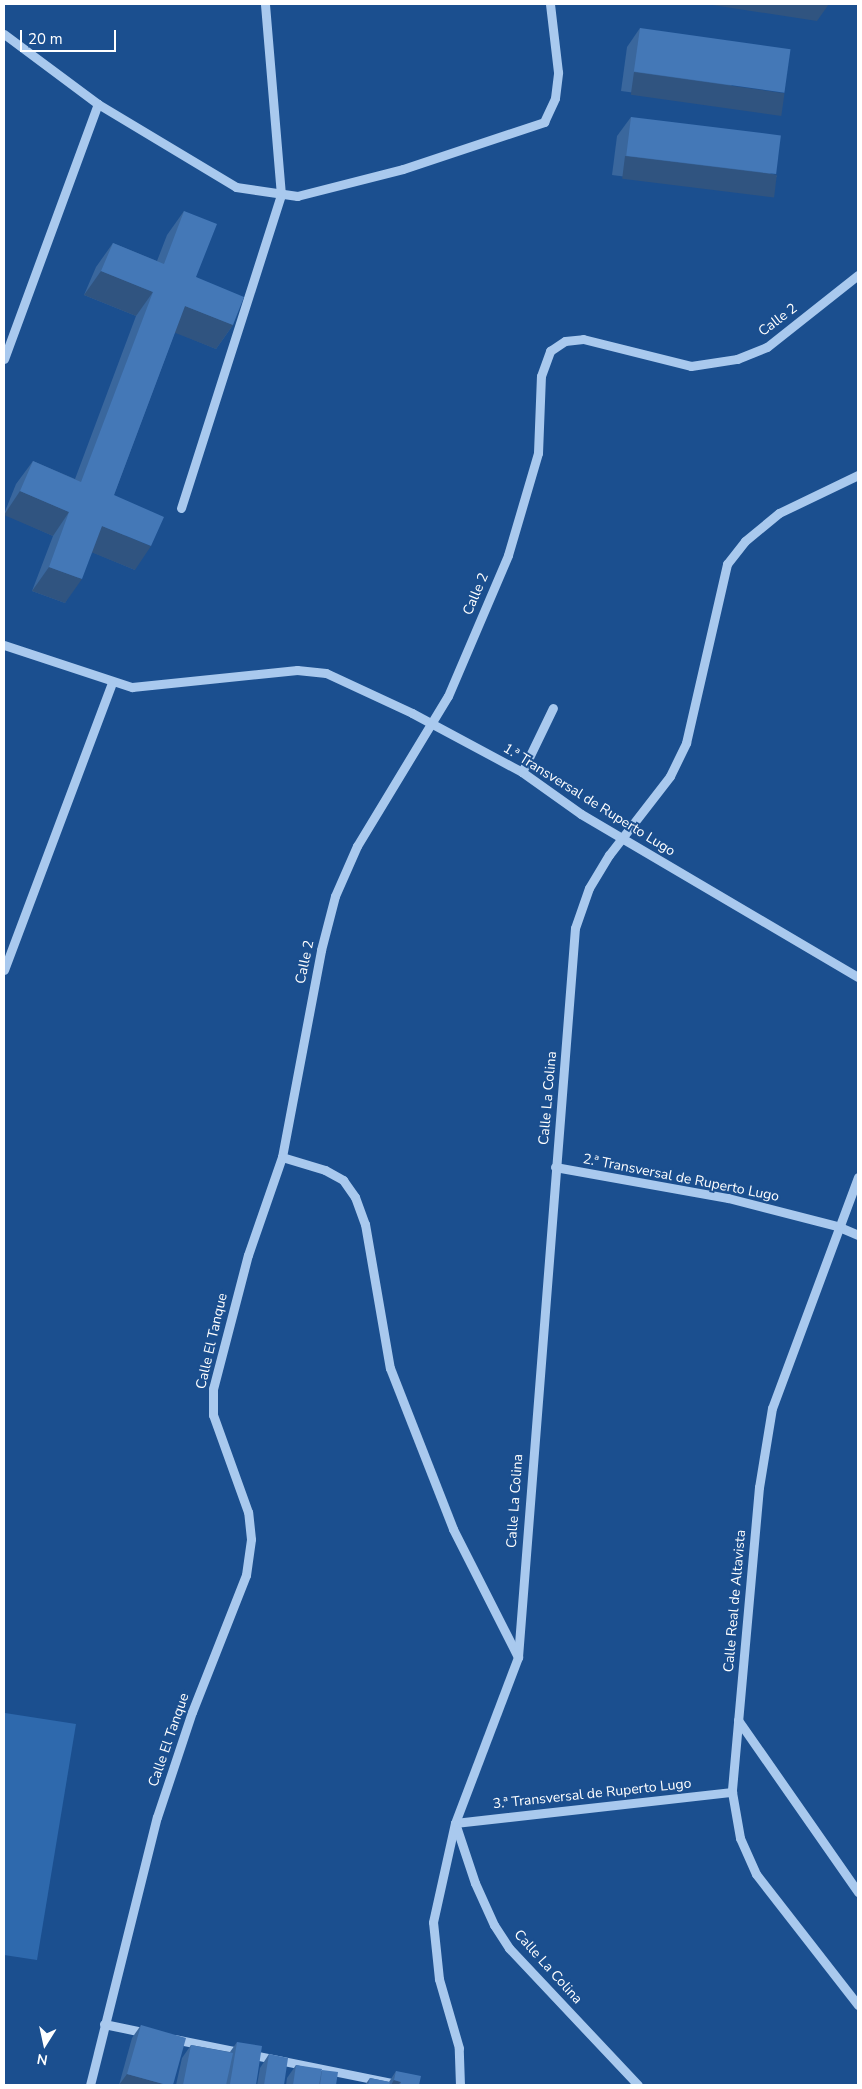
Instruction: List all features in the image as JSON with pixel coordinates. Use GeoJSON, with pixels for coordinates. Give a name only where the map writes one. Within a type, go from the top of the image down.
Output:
{"type":"FeatureCollection","features":[{"type":"Feature","properties":{"kind":"street"},"geometry":{"type":"LineString","coordinates":[[181,508],[280,195],[264,4]]}},
{"type":"Feature","properties":{"kind":"street"},"geometry":{"type":"LineString","coordinates":[[4,34],[98,104],[236,187],[297,196],[403,169],[544,122],[555,98],[558,72],[550,4]]}},
{"type":"Feature","properties":{"kind":"street"},"geometry":{"type":"LineString","coordinates":[[4,359],[98,104]]}},
{"type":"Feature","properties":{"kind":"street","name":"Calle 2"},"geometry":{"type":"LineString","coordinates":[[282,1157],[321,950],[334,896],[357,846],[448,696],[508,555],[538,453],[541,376],[550,351],[565,340],[583,339],[691,366],[737,359],[767,347],[858,275]]}},
{"type":"Feature","properties":{"kind":"street","name":"Calle La Colina"},"geometry":{"type":"LineString","coordinates":[[638,2085],[509,1948],[494,1925],[475,1883],[455,1823],[518,1657],[575,928],[589,888],[610,855],[670,776],[686,743],[727,564],[745,541],[779,514],[858,475]]}},
{"type":"Feature","properties":{"kind":"street","name":"1.ª Transversal de Ruperto Lugo"},"geometry":{"type":"LineString","coordinates":[[4,645],[112,682],[152,686],[297,670],[326,673],[522,772],[581,814],[858,977]]}},
{"type":"Feature","properties":{"kind":"street"},"geometry":{"type":"LineString","coordinates":[[4,970],[112,682]]}},
{"type":"Feature","properties":{"kind":"street"},"geometry":{"type":"LineString","coordinates":[[522,772],[553,708]]}},
{"type":"Feature","properties":{"kind":"street"},"geometry":{"type":"LineString","coordinates":[[282,1157],[325,1170],[343,1180],[355,1197],[365,1224],[390,1368],[452,1529],[518,1657]]}},
{"type":"Feature","properties":{"kind":"street","name":"Calle El Tanque"},"geometry":{"type":"LineString","coordinates":[[90,2085],[157,1817],[192,1712],[246,1575],[251,1539],[248,1512],[212,1415],[213,1389],[248,1255],[282,1157]]}},
{"type":"Feature","properties":{"kind":"street","name":"2.ª Transversal de Ruperto Lugo"},"geometry":{"type":"LineString","coordinates":[[556,1167],[728,1198],[837,1226],[858,1235]]}},
{"type":"Feature","properties":{"kind":"street","name":"Calle Real de Altavista"},"geometry":{"type":"LineString","coordinates":[[858,1177],[837,1226],[772,1408],[759,1487],[732,1792],[740,1838],[756,1874],[858,2005]]}},
{"type":"Feature","properties":{"kind":"street"},"geometry":{"type":"LineString","coordinates":[[738,1720],[858,1892]]}},
{"type":"Feature","properties":{"kind":"street","name":"3.ª Transversal de Ruperto Lugo"},"geometry":{"type":"LineString","coordinates":[[455,1823],[732,1792]]}},
{"type":"Feature","properties":{"kind":"street"},"geometry":{"type":"LineString","coordinates":[[455,1823],[433,1922],[438,1979],[460,2048],[460,2085]]}},
{"type":"Feature","properties":{"kind":"street"},"geometry":{"type":"LineString","coordinates":[[104,2024],[402,2085]]}},
{"type":"Feature","properties":{"kind":"shaded area"},"geometry":{"type":"Polygon","coordinates":[[[5,1713],[76,1724],[37,1960],[4,1955],[5,1713]]]}},
{"type":"Feature","properties":{"kind":"building"},"geometry":{"type":"Polygon","coordinates":[[[640,28],[791,49],[784,93],[634,72],[640,28]]]}},
{"type":"Feature","properties":{"kind":"building"},"geometry":{"type":"Polygon","coordinates":[[[631,117],[781,135],[776,174],[626,156],[631,117]]]}},
{"type":"Feature","properties":{"kind":"building"},"geometry":{"type":"Polygon","coordinates":[[[184,211],[217,224],[196,277],[244,297],[233,325],[185,306],[114,495],[164,517],[151,546],[102,526],[82,579],[49,567],[69,512],[20,491],[33,461],[81,482],[153,292],[101,271],[113,243],[164,264],[184,211]]]}},
{"type":"Feature","properties":{"kind":"building"},"geometry":{"type":"Polygon","coordinates":[[[141,2025],[186,2038],[173,2085],[127,2074],[141,2025]]]}},
{"type":"Feature","properties":{"kind":"building"},"geometry":{"type":"Polygon","coordinates":[[[237,2042],[262,2046],[256,2085],[230,2084],[237,2042]]]}},
{"type":"Feature","properties":{"kind":"building"},"geometry":{"type":"Polygon","coordinates":[[[191,2045],[233,2053],[226,2085],[183,2085],[191,2045]]]}},
{"type":"Feature","properties":{"kind":"building"},"geometry":{"type":"Polygon","coordinates":[[[269,2054],[288,2058],[284,2085],[264,2085],[269,2054]]]}},
{"type":"Feature","properties":{"kind":"building"},"geometry":{"type":"Polygon","coordinates":[[[296,2065],[322,2069],[319,2085],[293,2085],[296,2065]]]}},
{"type":"Feature","properties":{"kind":"building"},"geometry":{"type":"Polygon","coordinates":[[[322,2070],[338,2072],[336,2085],[320,2085],[322,2070]]]}},
{"type":"Feature","properties":{"kind":"building"},"geometry":{"type":"Polygon","coordinates":[[[396,2071],[421,2076],[419,2085],[400,2085],[401,2082],[394,2080],[396,2071]]]}},
{"type":"Feature","properties":{"kind":"building"},"geometry":{"type":"Polygon","coordinates":[[[370,2078],[390,2082],[389,2085],[368,2085],[370,2078]]]}}]}
